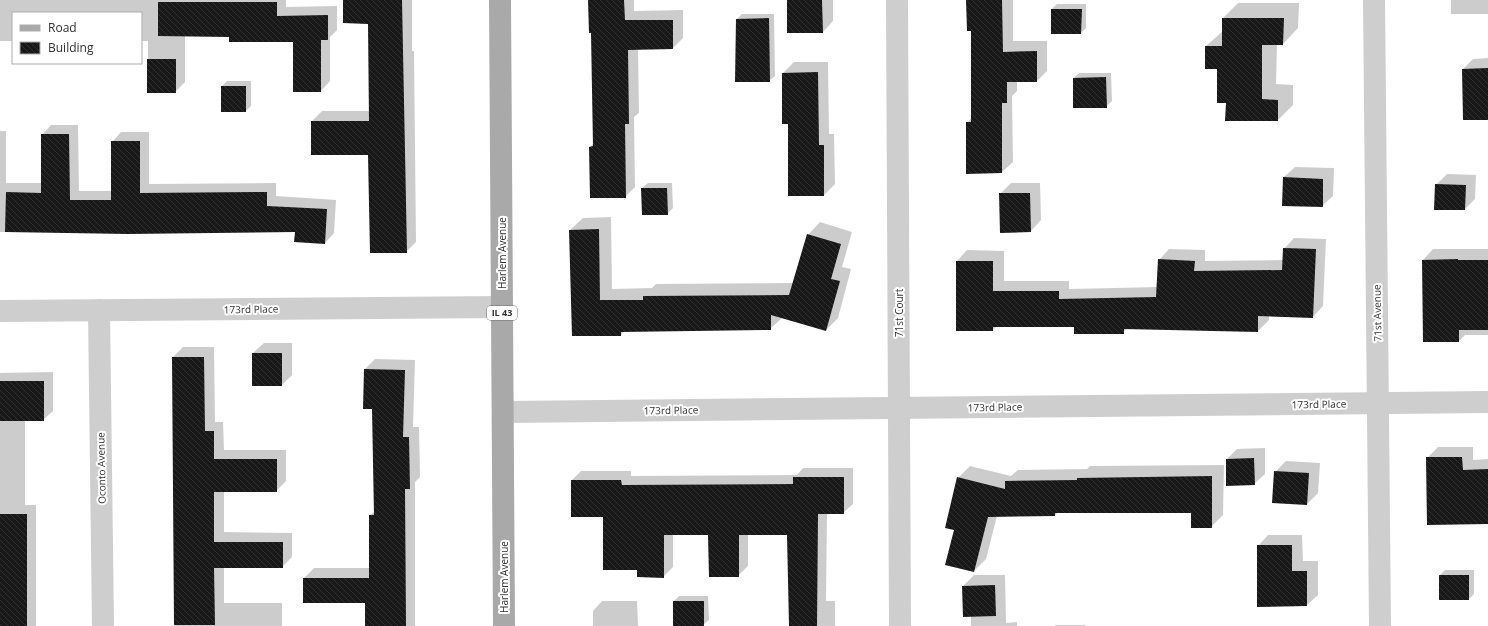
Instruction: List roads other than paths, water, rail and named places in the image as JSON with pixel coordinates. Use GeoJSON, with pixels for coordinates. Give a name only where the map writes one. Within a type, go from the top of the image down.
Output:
{"type":"FeatureCollection","features":[{"type":"Feature","properties":{"kind":"main road","name":"Harlem Avenue"},"geometry":{"type":"LineString","coordinates":[[500,0],[504,626]]}},
{"type":"Feature","properties":{"kind":"street","name":"71st Court"},"geometry":{"type":"LineString","coordinates":[[897,0],[900,626]]}},
{"type":"Feature","properties":{"kind":"street","name":"71st Avenue"},"geometry":{"type":"LineString","coordinates":[[1374,0],[1380,626]]}},
{"type":"Feature","properties":{"kind":"street","name":"173rd Place"},"geometry":{"type":"LineString","coordinates":[[0,311],[502,306]]}},
{"type":"Feature","properties":{"kind":"street","name":"Oconto Avenue"},"geometry":{"type":"LineString","coordinates":[[100,310],[103,626]]}},
{"type":"Feature","properties":{"kind":"street","name":"173rd Place"},"geometry":{"type":"LineString","coordinates":[[503,412],[1488,402]]}}]}
